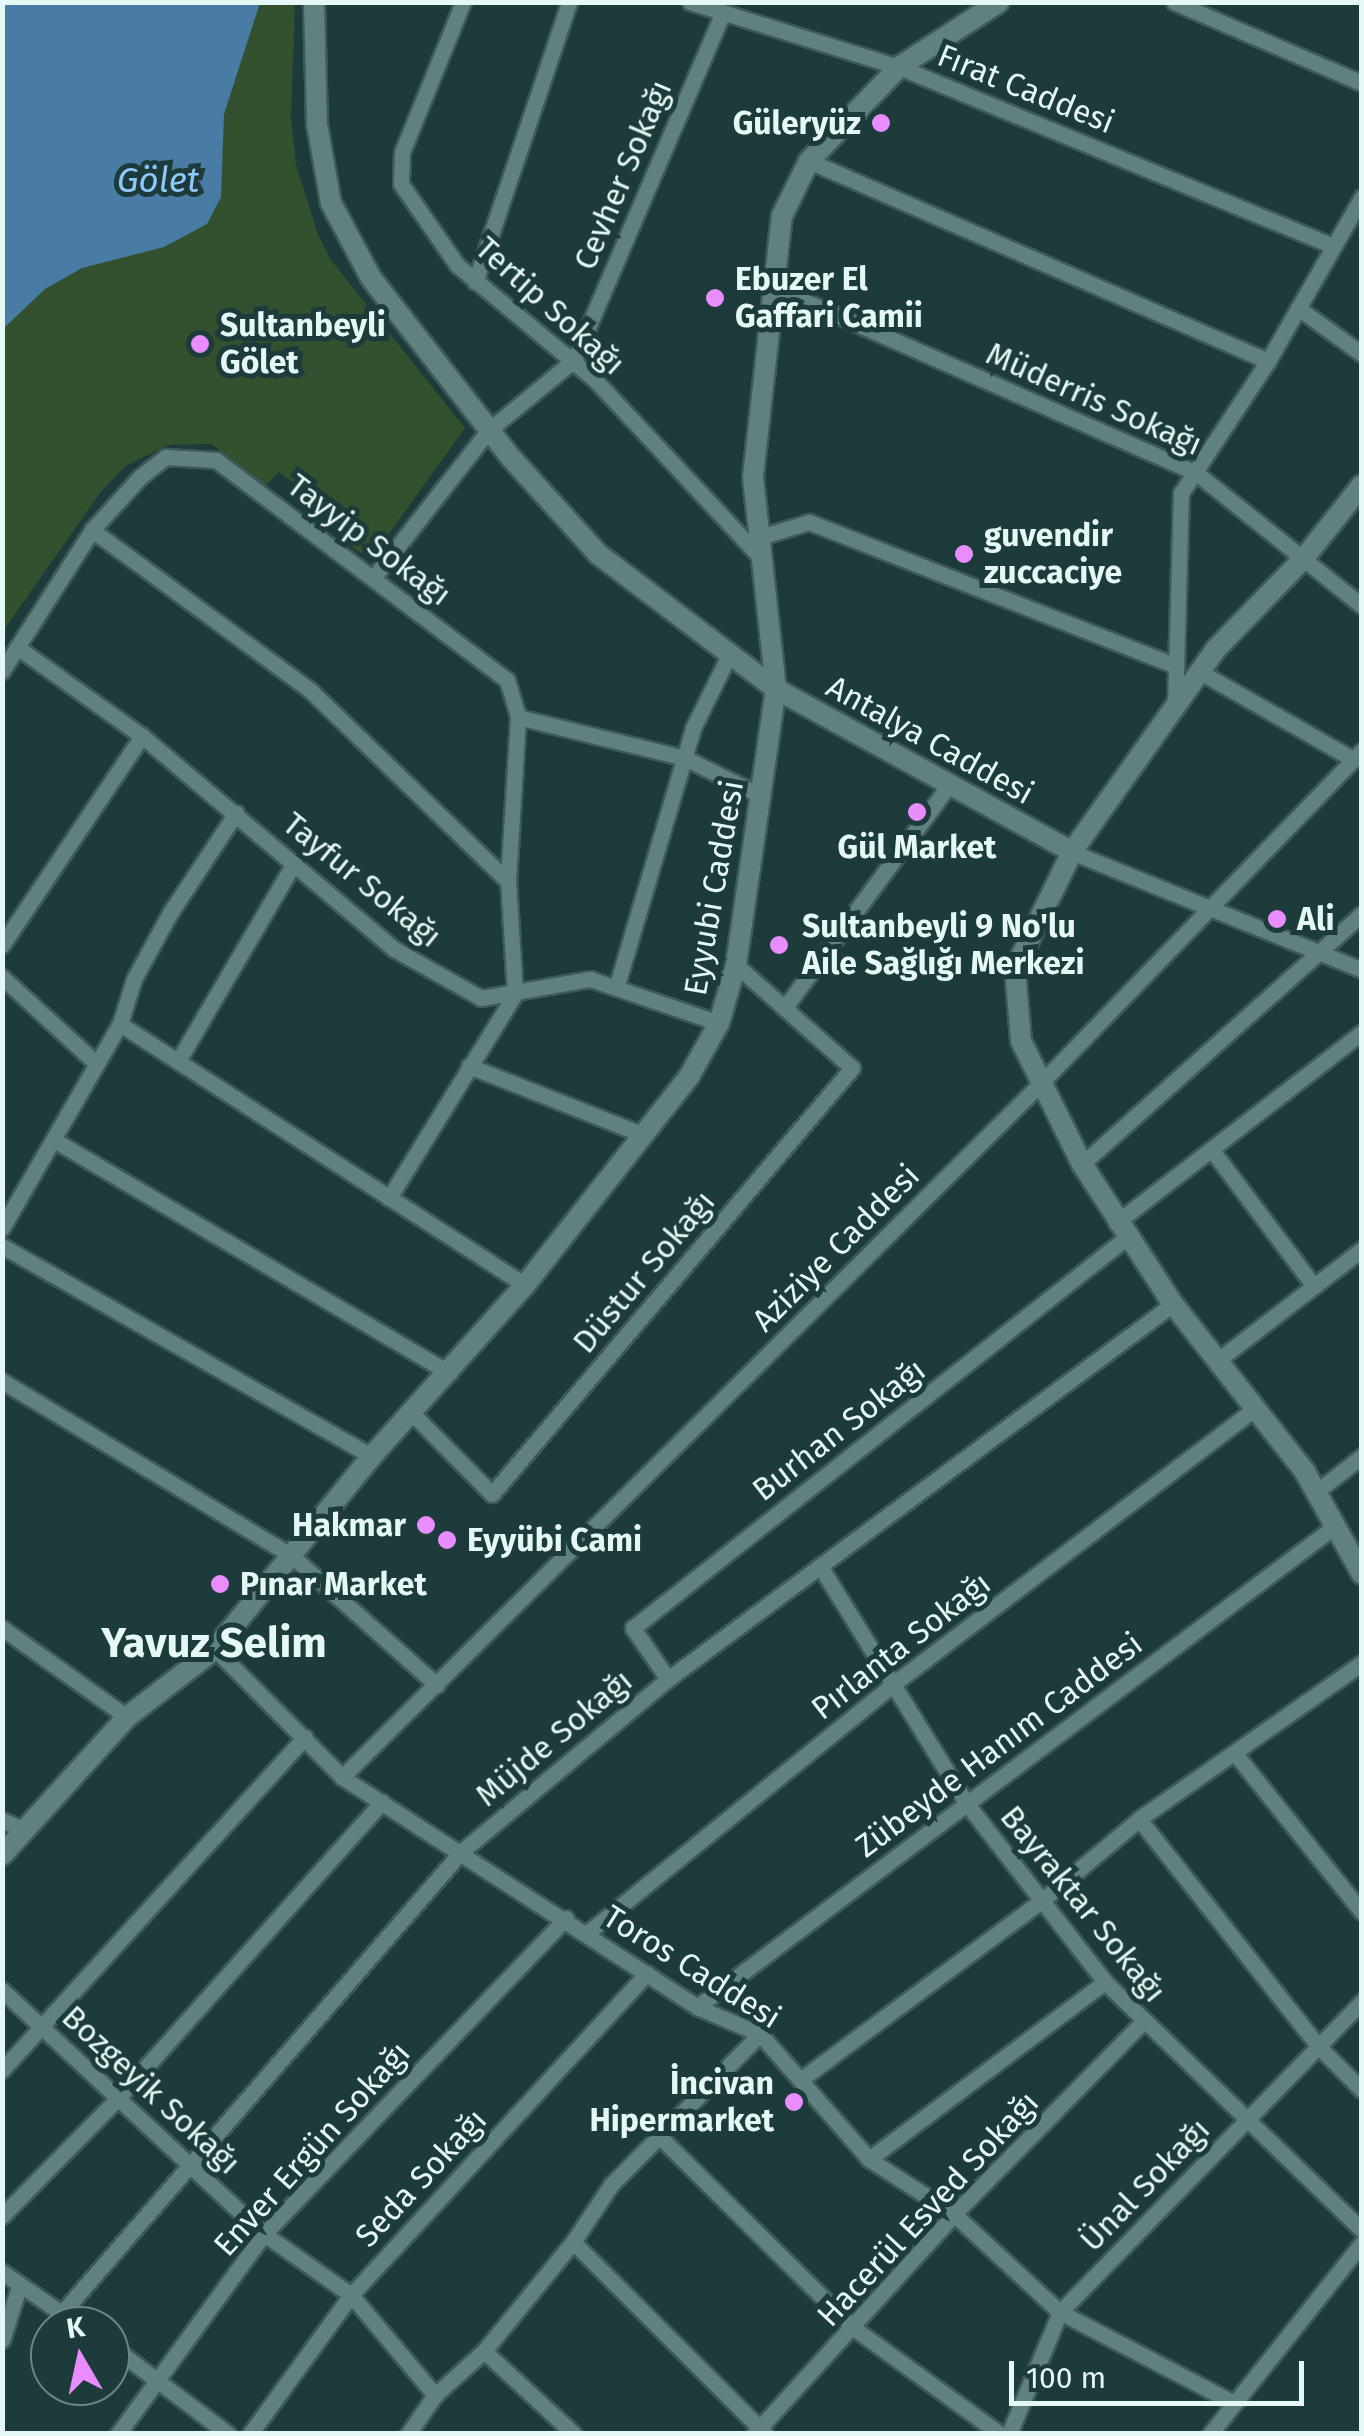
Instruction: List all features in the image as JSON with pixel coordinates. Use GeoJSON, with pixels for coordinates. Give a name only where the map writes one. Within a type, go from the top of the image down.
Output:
{"type":"FeatureCollection","features":[{"type":"Feature","properties":{"kind":"street","name":"Tertip Sokağı"},"geometry":{"type":"LineString","coordinates":[[463,2],[402,152],[401,184],[474,282],[574,360],[762,559]]}},
{"type":"Feature","properties":{"kind":"street"},"geometry":{"type":"LineString","coordinates":[[474,282],[569,2]]}},
{"type":"Feature","properties":{"kind":"street","name":"Fırat Caddesi"},"geometry":{"type":"LineString","coordinates":[[690,2],[722,15],[899,66],[1334,246]]}},
{"type":"Feature","properties":{"kind":"street","name":"Eyyubi Caddesi"},"geometry":{"type":"LineString","coordinates":[[2,1856],[127,1718],[215,1649],[372,1456],[525,1285],[690,1075],[718,1024],[736,965],[776,689],[754,478],[782,216],[809,162],[899,66],[1000,2]]}},
{"type":"Feature","properties":{"kind":"street"},"geometry":{"type":"LineString","coordinates":[[1174,2],[1362,83]]}},
{"type":"Feature","properties":{"kind":"street","name":"Antalya Caddesi"},"geometry":{"type":"LineString","coordinates":[[316,7],[317,124],[330,203],[371,278],[489,430],[598,554],[776,689],[1072,852]]}},
{"type":"Feature","properties":{"kind":"street","name":"Cevher Sokağı"},"geometry":{"type":"LineString","coordinates":[[374,577],[489,430],[574,360],[722,15]]}},
{"type":"Feature","properties":{"kind":"street"},"geometry":{"type":"LineString","coordinates":[[809,162],[1268,361]]}},
{"type":"Feature","properties":{"kind":"street"},"geometry":{"type":"LineString","coordinates":[[1175,706],[1181,493],[1268,361],[1362,197]]}},
{"type":"Feature","properties":{"kind":"street","name":"Müderris Sokağı"},"geometry":{"type":"LineString","coordinates":[[775,288],[1195,472],[1362,606]]}},
{"type":"Feature","properties":{"kind":"street"},"geometry":{"type":"LineString","coordinates":[[1298,308],[1362,354]]}},
{"type":"Feature","properties":{"kind":"street","name":"Tayyip Sokağı"},"geometry":{"type":"LineString","coordinates":[[2,671],[92,530],[166,457],[216,460],[506,680],[518,717]]}},
{"type":"Feature","properties":{"kind":"street"},"geometry":{"type":"LineString","coordinates":[[1362,484],[1305,557],[1216,649],[1202,674],[1175,706],[1072,852],[1015,969],[1021,1041],[1039,1085],[1082,1164],[1173,1304],[1256,1408],[1316,1492],[1362,1574]]}},
{"type":"Feature","properties":{"kind":"street"},"geometry":{"type":"LineString","coordinates":[[760,537],[809,522],[1176,666]]}},
{"type":"Feature","properties":{"kind":"street"},"geometry":{"type":"LineString","coordinates":[[92,530],[310,690],[508,881]]}},
{"type":"Feature","properties":{"kind":"street","name":"Tayfur Sokağı"},"geometry":{"type":"LineString","coordinates":[[17,647],[142,736],[394,949],[481,998],[590,979],[617,985],[718,1024]]}},
{"type":"Feature","properties":{"kind":"street"},"geometry":{"type":"LineString","coordinates":[[617,985],[684,758],[730,654]]}},
{"type":"Feature","properties":{"kind":"street"},"geometry":{"type":"LineString","coordinates":[[1202,674],[1357,755]]}},
{"type":"Feature","properties":{"kind":"street"},"geometry":{"type":"LineString","coordinates":[[389,1198],[516,994],[508,881],[518,717],[684,758],[762,796]]}},
{"type":"Feature","properties":{"kind":"street"},"geometry":{"type":"LineString","coordinates":[[2,944],[142,736]]}},
{"type":"Feature","properties":{"kind":"street","name":"Aziziye Caddesi"},"geometry":{"type":"LineString","coordinates":[[342,1776],[1039,1085],[1357,755]]}},
{"type":"Feature","properties":{"kind":"street"},"geometry":{"type":"LineString","coordinates":[[786,1006],[948,786]]}},
{"type":"Feature","properties":{"kind":"street"},"geometry":{"type":"LineString","coordinates":[[2,1228],[120,1024],[134,978],[170,913],[236,813]]}},
{"type":"Feature","properties":{"kind":"street"},"geometry":{"type":"LineString","coordinates":[[1072,852],[1316,955],[1362,970]]}},
{"type":"Feature","properties":{"kind":"street"},"geometry":{"type":"LineString","coordinates":[[178,1061],[294,863]]}},
{"type":"Feature","properties":{"kind":"street"},"geometry":{"type":"LineString","coordinates":[[1082,1164],[1362,914]]}},
{"type":"Feature","properties":{"kind":"street","name":"Düstur Sokağı"},"geometry":{"type":"LineString","coordinates":[[411,1412],[492,1494],[852,1068],[736,965]]}},
{"type":"Feature","properties":{"kind":"street"},"geometry":{"type":"LineString","coordinates":[[2,978],[96,1063]]}},
{"type":"Feature","properties":{"kind":"street"},"geometry":{"type":"LineString","coordinates":[[120,1024],[525,1285]]}},
{"type":"Feature","properties":{"kind":"street"},"geometry":{"type":"LineString","coordinates":[[1122,1230],[1212,1149],[1362,1032]]}},
{"type":"Feature","properties":{"kind":"street"},"geometry":{"type":"LineString","coordinates":[[469,1066],[642,1134]]}},
{"type":"Feature","properties":{"kind":"street"},"geometry":{"type":"LineString","coordinates":[[54,1140],[449,1372]]}},
{"type":"Feature","properties":{"kind":"street"},"geometry":{"type":"LineString","coordinates":[[1212,1149],[1314,1286]]}},
{"type":"Feature","properties":{"kind":"street","name":"Burhan Sokağı"},"geometry":{"type":"LineString","coordinates":[[668,1679],[633,1628],[1122,1230]]}},
{"type":"Feature","properties":{"kind":"street"},"geometry":{"type":"LineString","coordinates":[[2,1246],[372,1456]]}},
{"type":"Feature","properties":{"kind":"street"},"geometry":{"type":"LineString","coordinates":[[1218,1360],[1362,1250]]}},
{"type":"Feature","properties":{"kind":"street","name":"Müjde Sokağı"},"geometry":{"type":"LineString","coordinates":[[68,2306],[461,1852],[668,1679],[1173,1304]]}},
{"type":"Feature","properties":{"kind":"street"},"geometry":{"type":"LineString","coordinates":[[2,1381],[292,1556],[437,1684]]}},
{"type":"Feature","properties":{"kind":"street","name":"Pırlanta Sokağı"},"geometry":{"type":"LineString","coordinates":[[586,1934],[892,1685],[1256,1408]]}},
{"type":"Feature","properties":{"kind":"street"},"geometry":{"type":"LineString","coordinates":[[1316,1492],[1362,1456]]}},
{"type":"Feature","properties":{"kind":"street","name":"Zübeyde Hanım Caddesi"},"geometry":{"type":"LineString","coordinates":[[697,2007],[1335,1526]]}},
{"type":"Feature","properties":{"kind":"street","name":"Bayraktar Sokağı"},"geometry":{"type":"LineString","coordinates":[[820,1566],[967,1804],[1045,1898],[1105,1982],[1142,2023],[1248,2118],[1362,2230]]}},
{"type":"Feature","properties":{"kind":"street"},"geometry":{"type":"LineString","coordinates":[[2,1628],[127,1718]]}},
{"type":"Feature","properties":{"kind":"street","name":"Toros Caddesi"},"geometry":{"type":"LineString","coordinates":[[215,1649],[342,1776],[566,1918],[697,2007],[760,2034],[869,2159],[954,2214],[1060,2312],[1232,2402]]}},
{"type":"Feature","properties":{"kind":"street"},"geometry":{"type":"LineString","coordinates":[[800,2080],[1045,1898],[1138,1820],[1237,1756],[1362,1663]]}},
{"type":"Feature","properties":{"kind":"street"},"geometry":{"type":"LineString","coordinates":[[2,2070],[305,1737]]}},
{"type":"Feature","properties":{"kind":"street"},"geometry":{"type":"LineString","coordinates":[[1237,1756],[1359,1902]]}},
{"type":"Feature","properties":{"kind":"street"},"geometry":{"type":"LineString","coordinates":[[2,2216],[120,2096],[382,1802]]}},
{"type":"Feature","properties":{"kind":"street"},"geometry":{"type":"LineString","coordinates":[[2,1820],[24,1830]]}},
{"type":"Feature","properties":{"kind":"street"},"geometry":{"type":"LineString","coordinates":[[1138,1820],[1318,2046],[1362,2090]]}},
{"type":"Feature","properties":{"kind":"street","name":"Enver Ergün Sokağı"},"geometry":{"type":"LineString","coordinates":[[118,2434],[156,2375],[264,2234],[566,1918]]}},
{"type":"Feature","properties":{"kind":"street","name":"Seda Sokağı"},"geometry":{"type":"LineString","coordinates":[[250,2434],[351,2296],[647,1973]]}},
{"type":"Feature","properties":{"kind":"street"},"geometry":{"type":"LineString","coordinates":[[869,2159],[1105,1982]]}},
{"type":"Feature","properties":{"kind":"street","name":"Bozgeyik Sokağı"},"geometry":{"type":"LineString","coordinates":[[2,1990],[264,2234],[351,2296],[435,2395]]}},
{"type":"Feature","properties":{"kind":"street","name":"Ünal Sokağı"},"geometry":{"type":"LineString","coordinates":[[1009,2434],[1060,2312],[1362,2002]]}},
{"type":"Feature","properties":{"kind":"street","name":"Hacerül Esved Sokağı"},"geometry":{"type":"LineString","coordinates":[[760,2432],[954,2214],[1142,2023]]}},
{"type":"Feature","properties":{"kind":"street"},"geometry":{"type":"LineString","coordinates":[[408,2434],[435,2395],[484,2351],[573,2242],[611,2185],[760,2034]]}},
{"type":"Feature","properties":{"kind":"street"},"geometry":{"type":"LineString","coordinates":[[658,2135],[855,2329],[1000,2434]]}},
{"type":"Feature","properties":{"kind":"street"},"geometry":{"type":"LineString","coordinates":[[573,2242],[760,2432]]}},
{"type":"Feature","properties":{"kind":"street"},"geometry":{"type":"LineString","coordinates":[[1210,2434],[1362,2243]]}},
{"type":"Feature","properties":{"kind":"street"},"geometry":{"type":"LineString","coordinates":[[2,2272],[49,2306]]}},
{"type":"Feature","properties":{"kind":"street"},"geometry":{"type":"LineString","coordinates":[[2,2340],[19,2287]]}},
{"type":"Feature","properties":{"kind":"street"},"geometry":{"type":"LineString","coordinates":[[484,2351],[574,2434]]}},
{"type":"Feature","properties":{"kind":"street"},"geometry":{"type":"LineString","coordinates":[[130,2359],[228,2434]]}},
{"type":"Feature","properties":{"kind":"green space","name":"Sultanbeyli Gölet"},"geometry":{"type":"Polygon","coordinates":[[[3,3],[295,3],[291,118],[296,164],[317,232],[330,259],[465,428],[375,553],[361,553],[343,541],[354,524],[279,472],[265,486],[212,444],[168,445],[125,466],[100,493],[3,631],[3,3]]]}},
{"type":"Feature","properties":{"kind":"water","name":"Gölet"},"geometry":{"type":"Polygon","coordinates":[[[3,2],[260,3],[224,114],[221,197],[207,224],[164,247],[82,268],[45,289],[3,329],[3,2]]]}},
{"type":"Feature","properties":{"kind":"place","name":"Güleryüz"},"geometry":{"type":"Point","coordinates":[881,123]}},
{"type":"Feature","properties":{"kind":"place","name":"Ebuzer El Gaffari Camii"},"geometry":{"type":"Point","coordinates":[715,298]}},
{"type":"Feature","properties":{"kind":"place","name":"Sultanbeyli Gölet"},"geometry":{"type":"Point","coordinates":[200,344]}},
{"type":"Feature","properties":{"kind":"place","name":"guvendir zuccaciye"},"geometry":{"type":"Point","coordinates":[964,554]}},
{"type":"Feature","properties":{"kind":"place","name":"Gül Market"},"geometry":{"type":"Point","coordinates":[917,812]}},
{"type":"Feature","properties":{"kind":"place","name":"Ali"},"geometry":{"type":"Point","coordinates":[1277,919]}},
{"type":"Feature","properties":{"kind":"place","name":"Sultanbeyli 9 No'lu Aile Sağlığı Merkezi"},"geometry":{"type":"Point","coordinates":[779,945]}},
{"type":"Feature","properties":{"kind":"place","name":"Hakmar"},"geometry":{"type":"Point","coordinates":[426,1525]}},
{"type":"Feature","properties":{"kind":"place","name":"Eyyübi Cami"},"geometry":{"type":"Point","coordinates":[447,1540]}},
{"type":"Feature","properties":{"kind":"place","name":"Pınar Market"},"geometry":{"type":"Point","coordinates":[220,1584]}},
{"type":"Feature","properties":{"kind":"place","name":"İncivan Hipermarket"},"geometry":{"type":"Point","coordinates":[794,2102]}},
{"type":"Feature","properties":{"kind":"district","name":"Yavuz Selim"},"geometry":{"type":"Point","coordinates":[214,1643]}}]}
